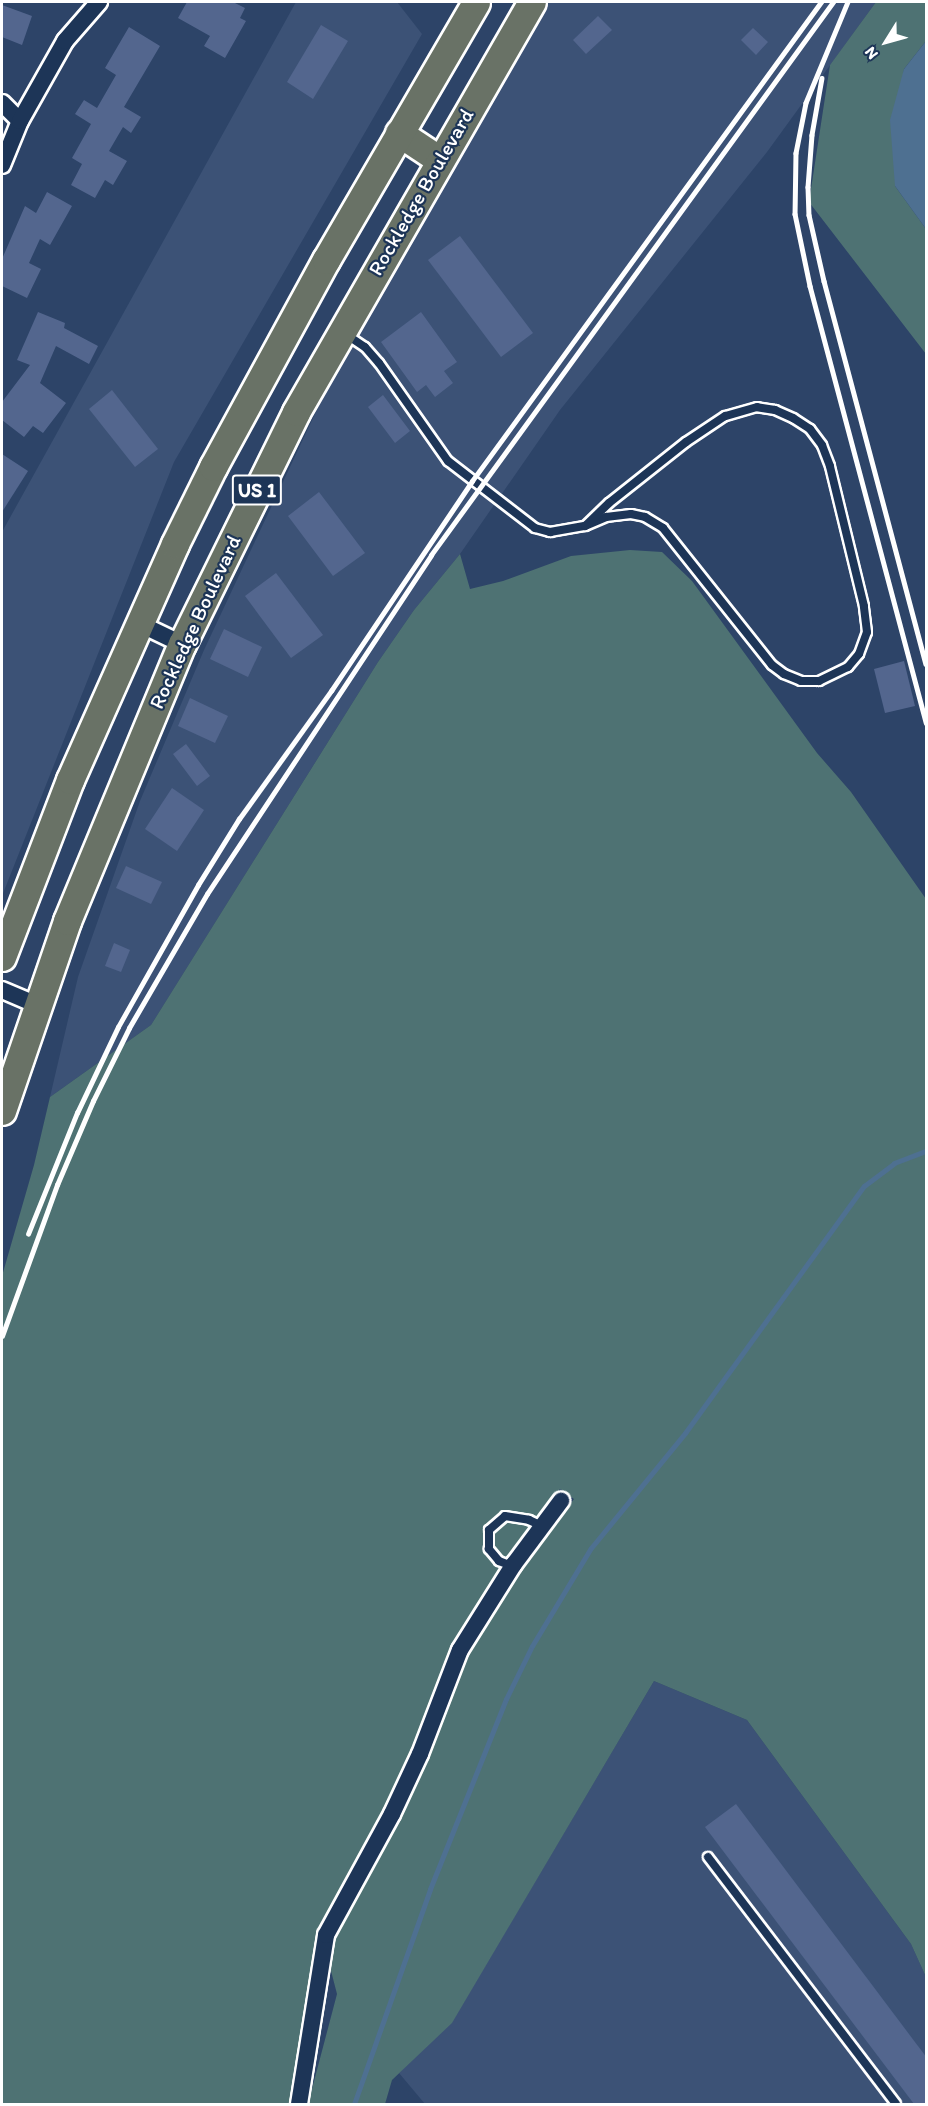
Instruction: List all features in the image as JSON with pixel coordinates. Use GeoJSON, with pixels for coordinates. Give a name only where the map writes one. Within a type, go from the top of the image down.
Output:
{"type":"FeatureCollection","features":[{"type":"Feature","properties":{"kind":"main road","name":"US 1"},"geometry":{"type":"LineString","coordinates":[[2,957],[70,780],[220,453],[399,133],[476,2]]}},
{"type":"Feature","properties":{"kind":"main road","name":"Rockledge Boulevard"},"geometry":{"type":"LineString","coordinates":[[2,1111],[75,901],[183,644],[291,422],[341,331],[532,2]]}},
{"type":"Feature","properties":{"kind":"main road"},"geometry":{"type":"LineString","coordinates":[[399,133],[440,160]]}},
{"type":"Feature","properties":{"kind":"street"},"geometry":{"type":"LineString","coordinates":[[2,165],[20,121],[64,41],[99,2]]}},
{"type":"Feature","properties":{"kind":"street"},"geometry":{"type":"LineString","coordinates":[[2,103],[20,121]]}},
{"type":"Feature","properties":{"kind":"street"},"geometry":{"type":"LineString","coordinates":[[140,624],[183,644]]}},
{"type":"Feature","properties":{"kind":"street"},"geometry":{"type":"LineString","coordinates":[[2,990],[37,1005]]}},
{"type":"Feature","properties":{"kind":"street"},"geometry":{"type":"LineString","coordinates":[[299,2104],[326,1935],[392,1814],[416,1764],[460,1650],[512,1566],[561,1501]]}},
{"type":"Feature","properties":{"kind":"lane"},"geometry":{"type":"LineString","coordinates":[[341,331],[365,347],[379,363],[448,461],[535,528],[550,532],[585,526],[606,518],[631,514],[645,517],[663,528],[772,665],[783,674],[801,681],[819,681],[849,667],[859,654],[867,632],[864,606],[830,466],[822,445],[810,429],[793,418],[775,410],[757,407],[725,416],[677,448],[609,503],[585,526]]}},
{"type":"Feature","properties":{"kind":"lane"},"geometry":{"type":"LineString","coordinates":[[512,1566],[499,1561],[489,1549],[489,1530],[505,1516],[529,1520],[542,1526]]}},
{"type":"Feature","properties":{"kind":"lane"},"geometry":{"type":"LineString","coordinates":[[708,1857],[896,2104]]}},
{"type":"Feature","properties":{"kind":"shaded area"},"geometry":{"type":"Polygon","coordinates":[[[296,2],[397,2],[422,34],[174,462],[2,896],[2,532],[296,2]]]}},
{"type":"Feature","properties":{"kind":"shaded area"},"geometry":{"type":"Polygon","coordinates":[[[542,2],[876,2],[767,152],[560,410],[460,554],[414,610],[378,662],[151,1025],[50,1097],[78,977],[140,801],[204,650],[368,301],[542,2]]]}},
{"type":"Feature","properties":{"kind":"shaded area"},"geometry":{"type":"Polygon","coordinates":[[[926,41],[926,229],[895,186],[890,120],[904,69],[926,41]]]}},
{"type":"Feature","properties":{"kind":"shaded area"},"geometry":{"type":"Polygon","coordinates":[[[654,1681],[747,1720],[911,1944],[926,1977],[926,2104],[425,2104],[399,2073],[452,2022],[654,1681]]]}},
{"type":"Feature","properties":{"kind":"green space"},"geometry":{"type":"Polygon","coordinates":[[[876,2],[926,2],[926,41],[904,69],[895,186],[926,229],[926,354],[809,202],[830,65],[876,2]]]}},
{"type":"Feature","properties":{"kind":"green space"},"geometry":{"type":"Polygon","coordinates":[[[630,550],[662,552],[692,581],[817,753],[851,792],[926,899],[926,1977],[911,1944],[747,1720],[654,1681],[452,2023],[392,2080],[385,2104],[308,2104],[337,1994],[330,1967],[335,1937],[400,1817],[429,1757],[469,1653],[521,1568],[574,1499],[560,1489],[506,1560],[452,1648],[412,1752],[384,1811],[318,1932],[290,2104],[2,2104],[2,1276],[34,1165],[50,1097],[151,1025],[378,662],[414,610],[460,554],[470,589],[503,581],[571,556],[630,550]]]}},
{"type":"Feature","properties":{"kind":"building"},"geometry":{"type":"Polygon","coordinates":[[[187,2],[233,2],[245,8],[240,18],[246,21],[225,58],[204,46],[210,36],[178,18],[187,2]]]}},
{"type":"Feature","properties":{"kind":"building"},"geometry":{"type":"Polygon","coordinates":[[[2,5],[32,16],[22,45],[2,37],[2,5]]]}},
{"type":"Feature","properties":{"kind":"building"},"geometry":{"type":"Polygon","coordinates":[[[598,16],[612,30],[586,54],[573,40],[598,16]]]}},
{"type":"Feature","properties":{"kind":"building"},"geometry":{"type":"Polygon","coordinates":[[[321,25],[348,41],[313,99],[287,82],[321,25]]]}},
{"type":"Feature","properties":{"kind":"building"},"geometry":{"type":"Polygon","coordinates":[[[129,27],[160,46],[124,107],[141,117],[131,133],[123,127],[109,151],[127,161],[113,185],[105,180],[95,198],[71,185],[82,164],[72,158],[91,124],[75,114],[84,100],[97,108],[116,75],[105,68],[129,27]]]}},
{"type":"Feature","properties":{"kind":"building"},"geometry":{"type":"Polygon","coordinates":[[[753,28],[768,42],[756,55],[741,40],[753,28]]]}},
{"type":"Feature","properties":{"kind":"building"},"geometry":{"type":"Polygon","coordinates":[[[47,192],[72,206],[50,245],[40,239],[29,263],[41,269],[27,298],[2,286],[2,259],[25,206],[36,213],[47,192]]]}},
{"type":"Feature","properties":{"kind":"building"},"geometry":{"type":"Polygon","coordinates":[[[460,236],[533,333],[501,357],[428,260],[460,236]]]}},
{"type":"Feature","properties":{"kind":"building"},"geometry":{"type":"Polygon","coordinates":[[[38,312],[65,323],[64,328],[98,346],[89,364],[56,346],[40,383],[66,403],[43,433],[33,426],[24,437],[2,420],[2,402],[30,365],[17,360],[38,312]]]}},
{"type":"Feature","properties":{"kind":"building"},"geometry":{"type":"Polygon","coordinates":[[[421,312],[457,362],[444,371],[453,383],[435,397],[426,385],[417,392],[381,342],[421,312]]]}},
{"type":"Feature","properties":{"kind":"building"},"geometry":{"type":"Polygon","coordinates":[[[112,390],[158,449],[135,467],[89,409],[112,390]]]}},
{"type":"Feature","properties":{"kind":"building"},"geometry":{"type":"Polygon","coordinates":[[[383,395],[410,431],[395,443],[368,407],[383,395]]]}},
{"type":"Feature","properties":{"kind":"building"},"geometry":{"type":"Polygon","coordinates":[[[2,454],[28,471],[2,512],[2,454]]]}},
{"type":"Feature","properties":{"kind":"building"},"geometry":{"type":"Polygon","coordinates":[[[319,492],[365,553],[333,576],[288,516],[319,492]]]}},
{"type":"Feature","properties":{"kind":"building"},"geometry":{"type":"Polygon","coordinates":[[[276,573],[323,635],[291,658],[245,596],[276,573]]]}},
{"type":"Feature","properties":{"kind":"building"},"geometry":{"type":"Polygon","coordinates":[[[224,629],[262,647],[248,677],[210,659],[224,629]]]}},
{"type":"Feature","properties":{"kind":"building"},"geometry":{"type":"Polygon","coordinates":[[[904,661],[915,706],[885,713],[874,669],[904,661]]]}},
{"type":"Feature","properties":{"kind":"building"},"geometry":{"type":"Polygon","coordinates":[[[190,698],[228,716],[215,743],[178,726],[190,698]]]}},
{"type":"Feature","properties":{"kind":"building"},"geometry":{"type":"Polygon","coordinates":[[[186,744],[210,776],[197,786],[173,754],[186,744]]]}},
{"type":"Feature","properties":{"kind":"building"},"geometry":{"type":"Polygon","coordinates":[[[172,788],[204,810],[177,851],[145,829],[172,788]]]}},
{"type":"Feature","properties":{"kind":"building"},"geometry":{"type":"Polygon","coordinates":[[[126,866],[162,882],[151,904],[116,888],[126,866]]]}},
{"type":"Feature","properties":{"kind":"building"},"geometry":{"type":"Polygon","coordinates":[[[114,943],[130,950],[121,972],[105,966],[114,943]]]}},
{"type":"Feature","properties":{"kind":"building"},"geometry":{"type":"Polygon","coordinates":[[[736,1804],[927,2058],[927,2104],[914,2104],[705,1827],[736,1804]]]}},
{"type":"Feature","properties":{"kind":"waterway"},"geometry":{"type":"LineString","coordinates":[[354,2104],[430,1889],[506,1699],[532,1646],[591,1548],[685,1433],[864,1186],[894,1163],[926,1151]]}},
{"type":"Feature","properties":{"kind":"railway"},"geometry":{"type":"LineString","coordinates":[[28,1234],[77,1113],[118,1027],[198,885],[239,819],[331,691],[472,481],[821,2]]}},
{"type":"Feature","properties":{"kind":"railway"},"geometry":{"type":"LineString","coordinates":[[2,1336],[57,1185],[93,1101],[129,1028],[207,894],[431,555],[833,2]]}},
{"type":"Feature","properties":{"kind":"railway"},"geometry":{"type":"LineString","coordinates":[[848,2],[806,103],[796,153],[795,214],[810,286],[926,723]]}},
{"type":"Feature","properties":{"kind":"railway"},"geometry":{"type":"LineString","coordinates":[[822,78],[812,135],[808,187],[809,215],[824,281],[926,664]]}}]}
